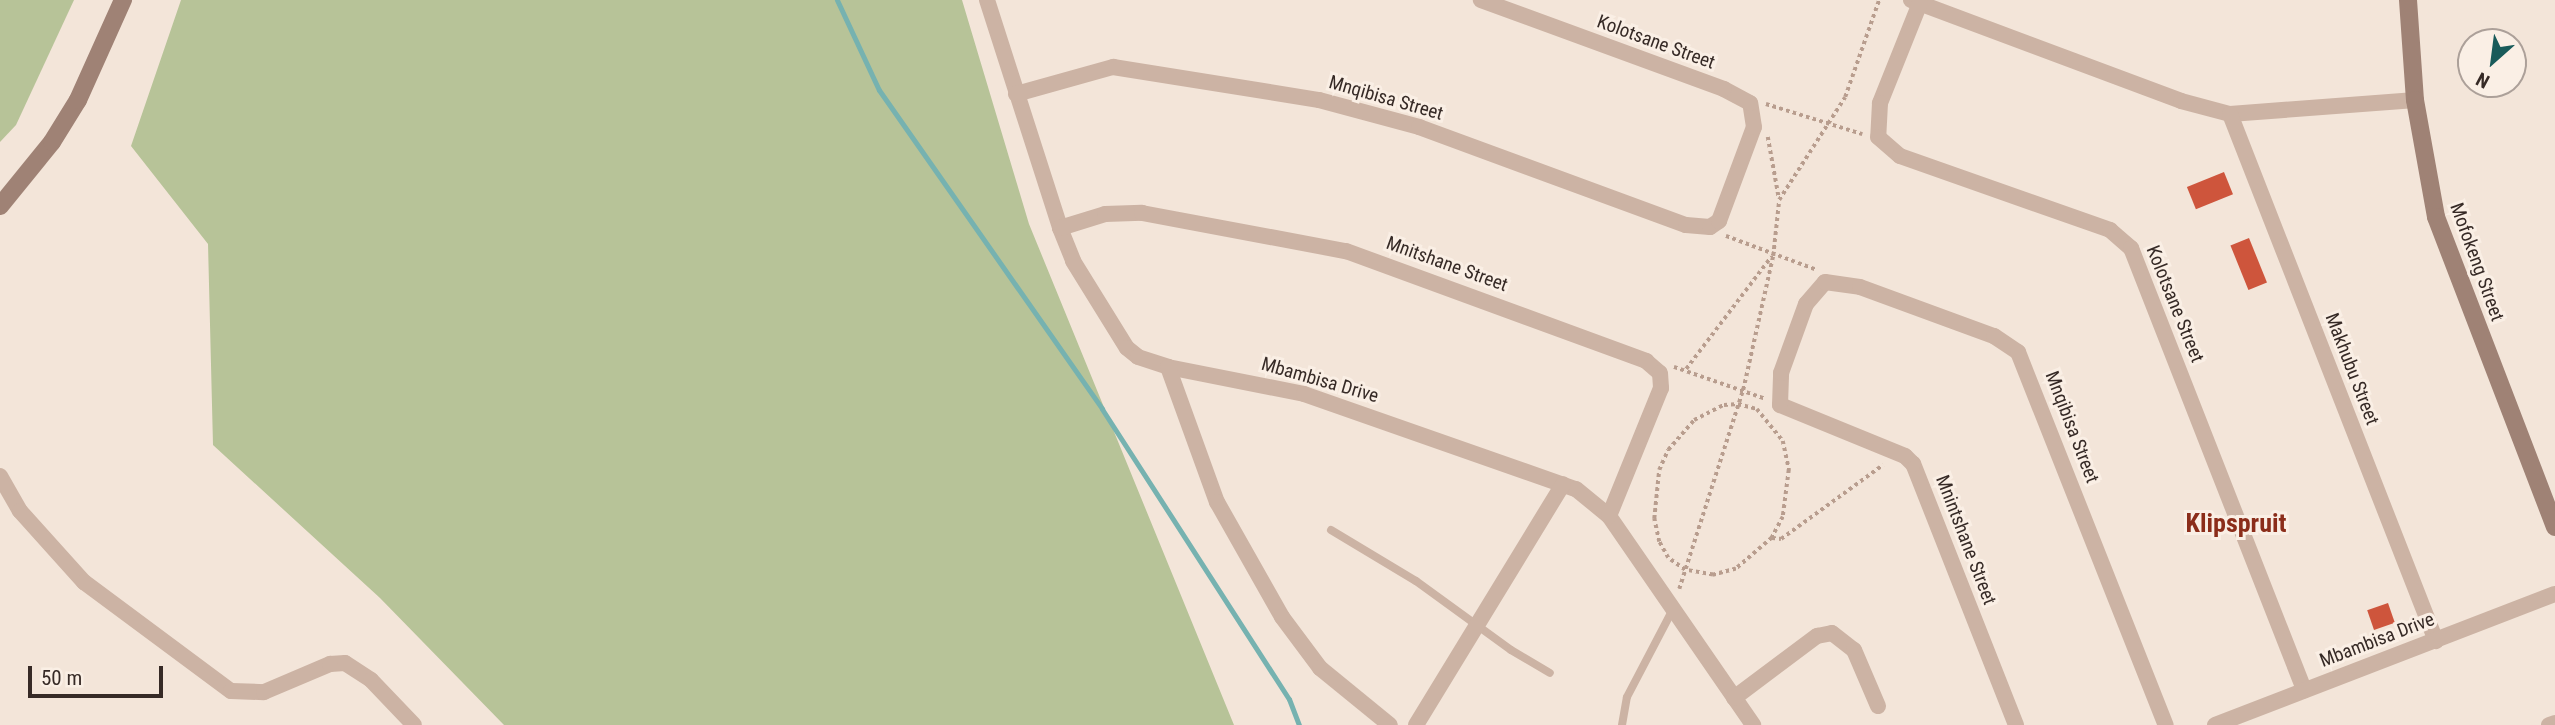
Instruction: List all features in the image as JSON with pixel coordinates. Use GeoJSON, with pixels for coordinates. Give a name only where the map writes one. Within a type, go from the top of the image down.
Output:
{"type":"FeatureCollection","features":[{"type":"Feature","properties":{"kind":"street"},"geometry":{"type":"LineString","coordinates":[[0,206],[52,142],[78,100],[123,0]]}},
{"type":"Feature","properties":{"kind":"street","name":"Mbambisa Drive"},"geometry":{"type":"LineString","coordinates":[[987,0],[1060,228],[1114,332],[1138,357],[1168,368],[1304,394],[1563,484],[1588,496],[1609,516],[1753,725]]}},
{"type":"Feature","properties":{"kind":"street","name":"Kolotsane Street"},"geometry":{"type":"LineString","coordinates":[[1481,0],[1743,97],[1753,111],[1754,127],[1726,208],[1710,227]]}},
{"type":"Feature","properties":{"kind":"street","name":"Mofokeng Street"},"geometry":{"type":"LineString","coordinates":[[2408,0],[2416,100],[2436,217],[2555,527]]}},
{"type":"Feature","properties":{"kind":"street"},"geometry":{"type":"LineString","coordinates":[[1878,137],[1880,103],[1916,2],[2181,101],[2230,114],[2416,100]]}},
{"type":"Feature","properties":{"kind":"street","name":"Mnqibisa Street"},"geometry":{"type":"LineString","coordinates":[[1016,94],[1113,66],[1319,100],[1419,127],[1686,225],[1710,227]]}},
{"type":"Feature","properties":{"kind":"street","name":"Makhubu Street"},"geometry":{"type":"LineString","coordinates":[[2230,114],[2435,640]]}},
{"type":"Feature","properties":{"kind":"street","name":"Kolotsane Street"},"geometry":{"type":"LineString","coordinates":[[1878,137],[1900,156],[2110,230],[2131,248],[2304,690]]}},
{"type":"Feature","properties":{"kind":"street","name":"Mnitshane Street"},"geometry":{"type":"LineString","coordinates":[[1060,228],[1123,212],[1262,232],[1334,248],[1610,345],[1657,369]]}},
{"type":"Feature","properties":{"kind":"street"},"geometry":{"type":"LineString","coordinates":[[1780,405],[1781,373],[1814,290],[1833,281]]}},
{"type":"Feature","properties":{"kind":"street","name":"Mnqibisa Street"},"geometry":{"type":"LineString","coordinates":[[1833,281],[1994,336],[2018,352],[2166,725]]}},
{"type":"Feature","properties":{"kind":"street"},"geometry":{"type":"LineString","coordinates":[[1168,368],[1217,502],[1282,617],[1320,668],[1391,725]]}},
{"type":"Feature","properties":{"kind":"street"},"geometry":{"type":"LineString","coordinates":[[1609,516],[1661,388],[1657,369]]}},
{"type":"Feature","properties":{"kind":"street","name":"Mnintshane Street"},"geometry":{"type":"LineString","coordinates":[[1780,405],[1899,454],[1913,464],[2016,725]]}},
{"type":"Feature","properties":{"kind":"street"},"geometry":{"type":"LineString","coordinates":[[0,476],[20,511],[84,582],[231,691],[264,692],[330,664],[345,663],[371,680],[414,725]]}},
{"type":"Feature","properties":{"kind":"street"},"geometry":{"type":"LineString","coordinates":[[1416,725],[1475,624],[1563,484]]}},
{"type":"Feature","properties":{"kind":"street","name":"Mbambisa Drive"},"geometry":{"type":"LineString","coordinates":[[2215,725],[2555,594]]}},
{"type":"Feature","properties":{"kind":"street"},"geometry":{"type":"LineString","coordinates":[[1734,698],[1817,636],[1832,633],[1854,650],[1878,706]]}},
{"type":"Feature","properties":{"kind":"street"},"geometry":{"type":"LineString","coordinates":[[2549,725],[2555,723]]}},
{"type":"Feature","properties":{"kind":"lane"},"geometry":{"type":"LineString","coordinates":[[1331,530],[1416,581],[1550,673]]}},
{"type":"Feature","properties":{"kind":"lane"},"geometry":{"type":"LineString","coordinates":[[1622,725],[1627,698],[1672,611]]}},
{"type":"Feature","properties":{"kind":"path"},"geometry":{"type":"LineString","coordinates":[[1779,200],[1850,86],[1879,0]]}},
{"type":"Feature","properties":{"kind":"path"},"geometry":{"type":"LineString","coordinates":[[1765,117],[1763,104],[1878,137]]}},
{"type":"Feature","properties":{"kind":"path"},"geometry":{"type":"LineString","coordinates":[[1672,611],[1743,390],[1773,256],[1779,200],[1767,131]]}},
{"type":"Feature","properties":{"kind":"path"},"geometry":{"type":"LineString","coordinates":[[1710,227],[1773,256],[1816,269],[1833,281]]}},
{"type":"Feature","properties":{"kind":"path"},"geometry":{"type":"LineString","coordinates":[[1686,369],[1773,256]]}},
{"type":"Feature","properties":{"kind":"path"},"geometry":{"type":"LineString","coordinates":[[1657,369],[1686,369],[1780,405]]}},
{"type":"Feature","properties":{"kind":"path"},"geometry":{"type":"LineString","coordinates":[[1738,404],[1757,409],[1783,441],[1789,470],[1787,497],[1772,538],[1736,569],[1713,575],[1685,570],[1668,558],[1659,542],[1654,519],[1659,470],[1668,450],[1694,420],[1717,408],[1738,404]]}},
{"type":"Feature","properties":{"kind":"path"},"geometry":{"type":"LineString","coordinates":[[1772,538],[1781,539],[1899,454]]}},
{"type":"Feature","properties":{"kind":"green space"},"geometry":{"type":"Polygon","coordinates":[[[0,0],[74,0],[16,125],[0,142],[0,0]]]}},
{"type":"Feature","properties":{"kind":"green space"},"geometry":{"type":"Polygon","coordinates":[[[181,0],[962,0],[1029,224],[1234,725],[504,725],[380,598],[213,445],[208,244],[131,146],[181,0]]]}},
{"type":"Feature","properties":{"kind":"building"},"geometry":{"type":"Polygon","coordinates":[[[2224,172],[2233,194],[2196,209],[2187,187],[2224,172]]]}},
{"type":"Feature","properties":{"kind":"building"},"geometry":{"type":"Polygon","coordinates":[[[2249,238],[2267,283],[2248,290],[2230,245],[2249,238]]]}},
{"type":"Feature","properties":{"kind":"building"},"geometry":{"type":"Polygon","coordinates":[[[2388,603],[2395,623],[2374,630],[2367,610],[2388,603]]]}},
{"type":"Feature","properties":{"kind":"waterway"},"geometry":{"type":"LineString","coordinates":[[837,0],[879,90],[1102,409],[1289,699],[1299,725]]}},
{"type":"Feature","properties":{"kind":"district","name":"Klipspruit"},"geometry":{"type":"Point","coordinates":[2236,524]}}]}
